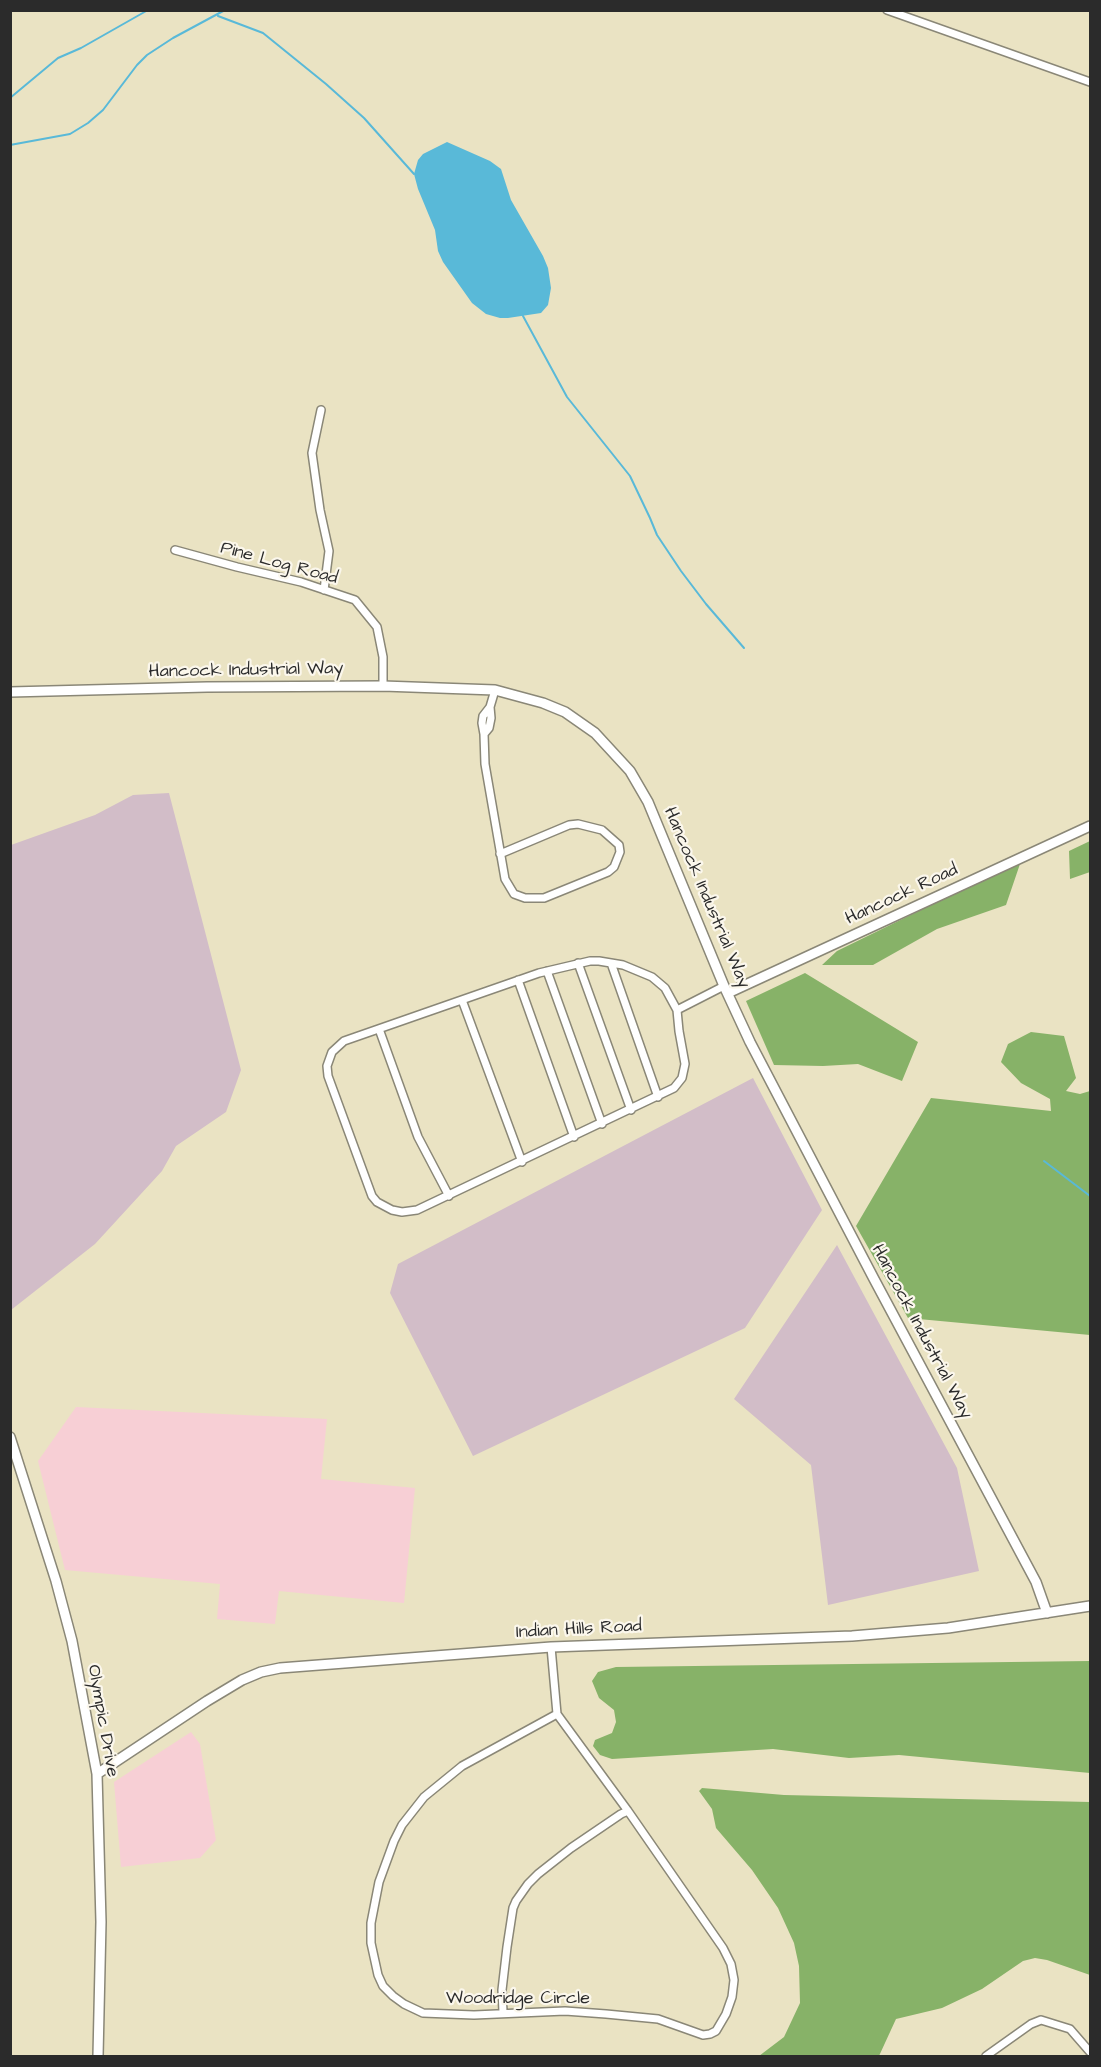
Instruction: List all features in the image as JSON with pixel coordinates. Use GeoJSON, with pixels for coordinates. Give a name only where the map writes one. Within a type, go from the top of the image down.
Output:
{"type":"FeatureCollection","features":[{"type":"Feature","properties":{"kind":"street"},"geometry":{"type":"LineString","coordinates":[[887,10],[1090,82]]}},
{"type":"Feature","properties":{"kind":"street"},"geometry":{"type":"LineString","coordinates":[[321,410],[312,453],[320,510],[329,551],[324,590]]}},
{"type":"Feature","properties":{"kind":"street","name":"Pine Log Road"},"geometry":{"type":"LineString","coordinates":[[175,550],[301,582],[355,600],[377,627],[383,657],[383,686]]}},
{"type":"Feature","properties":{"kind":"street","name":"Hancock Industrial Way"},"geometry":{"type":"LineString","coordinates":[[10,692],[207,687],[383,686],[495,690],[530,698],[565,712],[595,733],[630,771],[648,802],[750,1042],[1036,1582],[1047,1613]]}},
{"type":"Feature","properties":{"kind":"street"},"geometry":{"type":"LineString","coordinates":[[495,690],[482,723],[485,764],[500,854],[508,887],[518,896],[544,898],[608,872],[614,867],[620,852],[619,845],[602,830],[578,824],[569,825],[500,854]]}},
{"type":"Feature","properties":{"kind":"street","name":"Hancock Road"},"geometry":{"type":"LineString","coordinates":[[726,989],[1090,826]]}},
{"type":"Feature","properties":{"kind":"street"},"geometry":{"type":"LineString","coordinates":[[599,961],[611,963],[642,972],[658,982],[670,994],[677,1010],[685,1064],[684,1071],[674,1088],[427,1207],[410,1212],[392,1210],[377,1202],[372,1196],[328,1076],[327,1066],[332,1052],[339,1044],[547,971],[578,963],[599,961]]}},
{"type":"Feature","properties":{"kind":"street"},"geometry":{"type":"LineString","coordinates":[[578,963],[631,1110]]}},
{"type":"Feature","properties":{"kind":"street"},"geometry":{"type":"LineString","coordinates":[[611,963],[657,1097]]}},
{"type":"Feature","properties":{"kind":"street"},"geometry":{"type":"LineString","coordinates":[[547,971],[602,1124]]}},
{"type":"Feature","properties":{"kind":"street"},"geometry":{"type":"LineString","coordinates":[[518,980],[574,1137]]}},
{"type":"Feature","properties":{"kind":"street"},"geometry":{"type":"LineString","coordinates":[[677,1010],[726,989]]}},
{"type":"Feature","properties":{"kind":"street"},"geometry":{"type":"LineString","coordinates":[[462,1000],[522,1161]]}},
{"type":"Feature","properties":{"kind":"street"},"geometry":{"type":"LineString","coordinates":[[379,1029],[414,1129],[449,1196]]}},
{"type":"Feature","properties":{"kind":"street","name":"Olympic Drive"},"geometry":{"type":"LineString","coordinates":[[10,1437],[56,1581],[72,1641],[97,1774],[101,1922],[98,2056]]}},
{"type":"Feature","properties":{"kind":"street","name":"Indian Hills Road"},"geometry":{"type":"LineString","coordinates":[[97,1774],[242,1680],[261,1672],[280,1668],[551,1647],[852,1636],[948,1629],[1090,1606]]}},
{"type":"Feature","properties":{"kind":"street"},"geometry":{"type":"LineString","coordinates":[[551,1647],[556,1714]]}},
{"type":"Feature","properties":{"kind":"street","name":"Woodridge Circle"},"geometry":{"type":"LineString","coordinates":[[556,1714],[628,1811],[723,1948],[731,1964],[734,1980],[732,1997],[726,2014],[716,2031],[703,2035],[658,2019],[565,2011],[474,2015],[430,2014],[414,2010],[383,1986],[378,1976],[370,1943],[370,1923],[379,1882],[394,1841],[413,1809],[430,1791],[462,1766],[556,1714]]}},
{"type":"Feature","properties":{"kind":"street"},"geometry":{"type":"LineString","coordinates":[[503,2012],[502,1990],[507,1947],[516,1901],[528,1884],[571,1848],[628,1811]]}},
{"type":"Feature","properties":{"kind":"street"},"geometry":{"type":"LineString","coordinates":[[986,2056],[1031,2024],[1041,2020],[1070,2029],[1090,2052]]}},
{"type":"Feature","properties":{"kind":"shaded area"},"geometry":{"type":"Polygon","coordinates":[[[169,793],[241,1070],[226,1112],[176,1146],[162,1171],[95,1244],[11,1310],[11,845],[95,815],[133,795],[169,793]]]}},
{"type":"Feature","properties":{"kind":"shaded area"},"geometry":{"type":"Polygon","coordinates":[[[753,1078],[822,1210],[745,1328],[473,1456],[390,1293],[398,1264],[753,1078]]]}},
{"type":"Feature","properties":{"kind":"shaded area"},"geometry":{"type":"Polygon","coordinates":[[[837,1245],[957,1468],[979,1571],[828,1605],[811,1465],[734,1399],[837,1245]]]}},
{"type":"Feature","properties":{"kind":"shaded area"},"geometry":{"type":"Polygon","coordinates":[[[76,1407],[327,1419],[321,1479],[415,1488],[404,1603],[279,1591],[275,1624],[217,1619],[220,1584],[65,1570],[38,1461],[76,1407]]]}},
{"type":"Feature","properties":{"kind":"shaded area"},"geometry":{"type":"Polygon","coordinates":[[[191,1732],[200,1744],[216,1840],[200,1858],[121,1867],[114,1782],[191,1732]]]}},
{"type":"Feature","properties":{"kind":"green space"},"geometry":{"type":"Polygon","coordinates":[[[1090,841],[1090,872],[1070,879],[1069,851],[1090,841]]]}},
{"type":"Feature","properties":{"kind":"green space"},"geometry":{"type":"Polygon","coordinates":[[[1021,861],[1006,905],[937,929],[873,965],[822,965],[837,951],[1021,861]]]}},
{"type":"Feature","properties":{"kind":"green space"},"geometry":{"type":"Polygon","coordinates":[[[805,973],[918,1042],[902,1081],[858,1064],[774,1065],[746,1001],[805,973]]]}},
{"type":"Feature","properties":{"kind":"green space"},"geometry":{"type":"Polygon","coordinates":[[[1031,1032],[1064,1036],[1076,1078],[1066,1091],[1080,1094],[1090,1091],[1090,1335],[908,1318],[856,1226],[931,1098],[1051,1111],[1050,1099],[1021,1083],[1001,1062],[1008,1044],[1031,1032]]]}},
{"type":"Feature","properties":{"kind":"green space"},"geometry":{"type":"Polygon","coordinates":[[[1090,1661],[1090,1773],[899,1755],[849,1758],[773,1749],[612,1759],[600,1755],[593,1746],[595,1740],[612,1733],[616,1722],[614,1710],[599,1698],[592,1681],[598,1672],[616,1667],[1090,1661]]]}},
{"type":"Feature","properties":{"kind":"green space"},"geometry":{"type":"Polygon","coordinates":[[[702,1788],[784,1795],[1090,1802],[1090,1975],[1035,1958],[1023,1961],[982,1989],[942,2008],[896,2019],[879,2056],[759,2056],[784,2037],[800,2003],[799,1966],[794,1943],[778,1908],[752,1870],[716,1828],[712,1809],[699,1791],[702,1788]]]}},
{"type":"Feature","properties":{"kind":"water"},"geometry":{"type":"Polygon","coordinates":[[[447,142],[490,161],[501,169],[511,200],[548,268],[551,288],[548,305],[541,313],[508,318],[486,314],[472,303],[443,262],[438,251],[435,230],[414,174],[418,160],[423,154],[447,142]]]}},
{"type":"Feature","properties":{"kind":"waterway"},"geometry":{"type":"LineString","coordinates":[[10,98],[58,58],[81,48],[148,10]]}},
{"type":"Feature","properties":{"kind":"waterway"},"geometry":{"type":"LineString","coordinates":[[10,145],[70,134],[88,123],[103,110],[147,55],[225,10]]}},
{"type":"Feature","properties":{"kind":"waterway"},"geometry":{"type":"LineString","coordinates":[[218,16],[263,33],[364,118],[414,174]]}},
{"type":"Feature","properties":{"kind":"waterway"},"geometry":{"type":"LineString","coordinates":[[523,316],[567,397],[630,476],[657,535],[706,604],[744,648]]}},
{"type":"Feature","properties":{"kind":"waterway"},"geometry":{"type":"LineString","coordinates":[[1044,1161],[1090,1196]]}}]}
